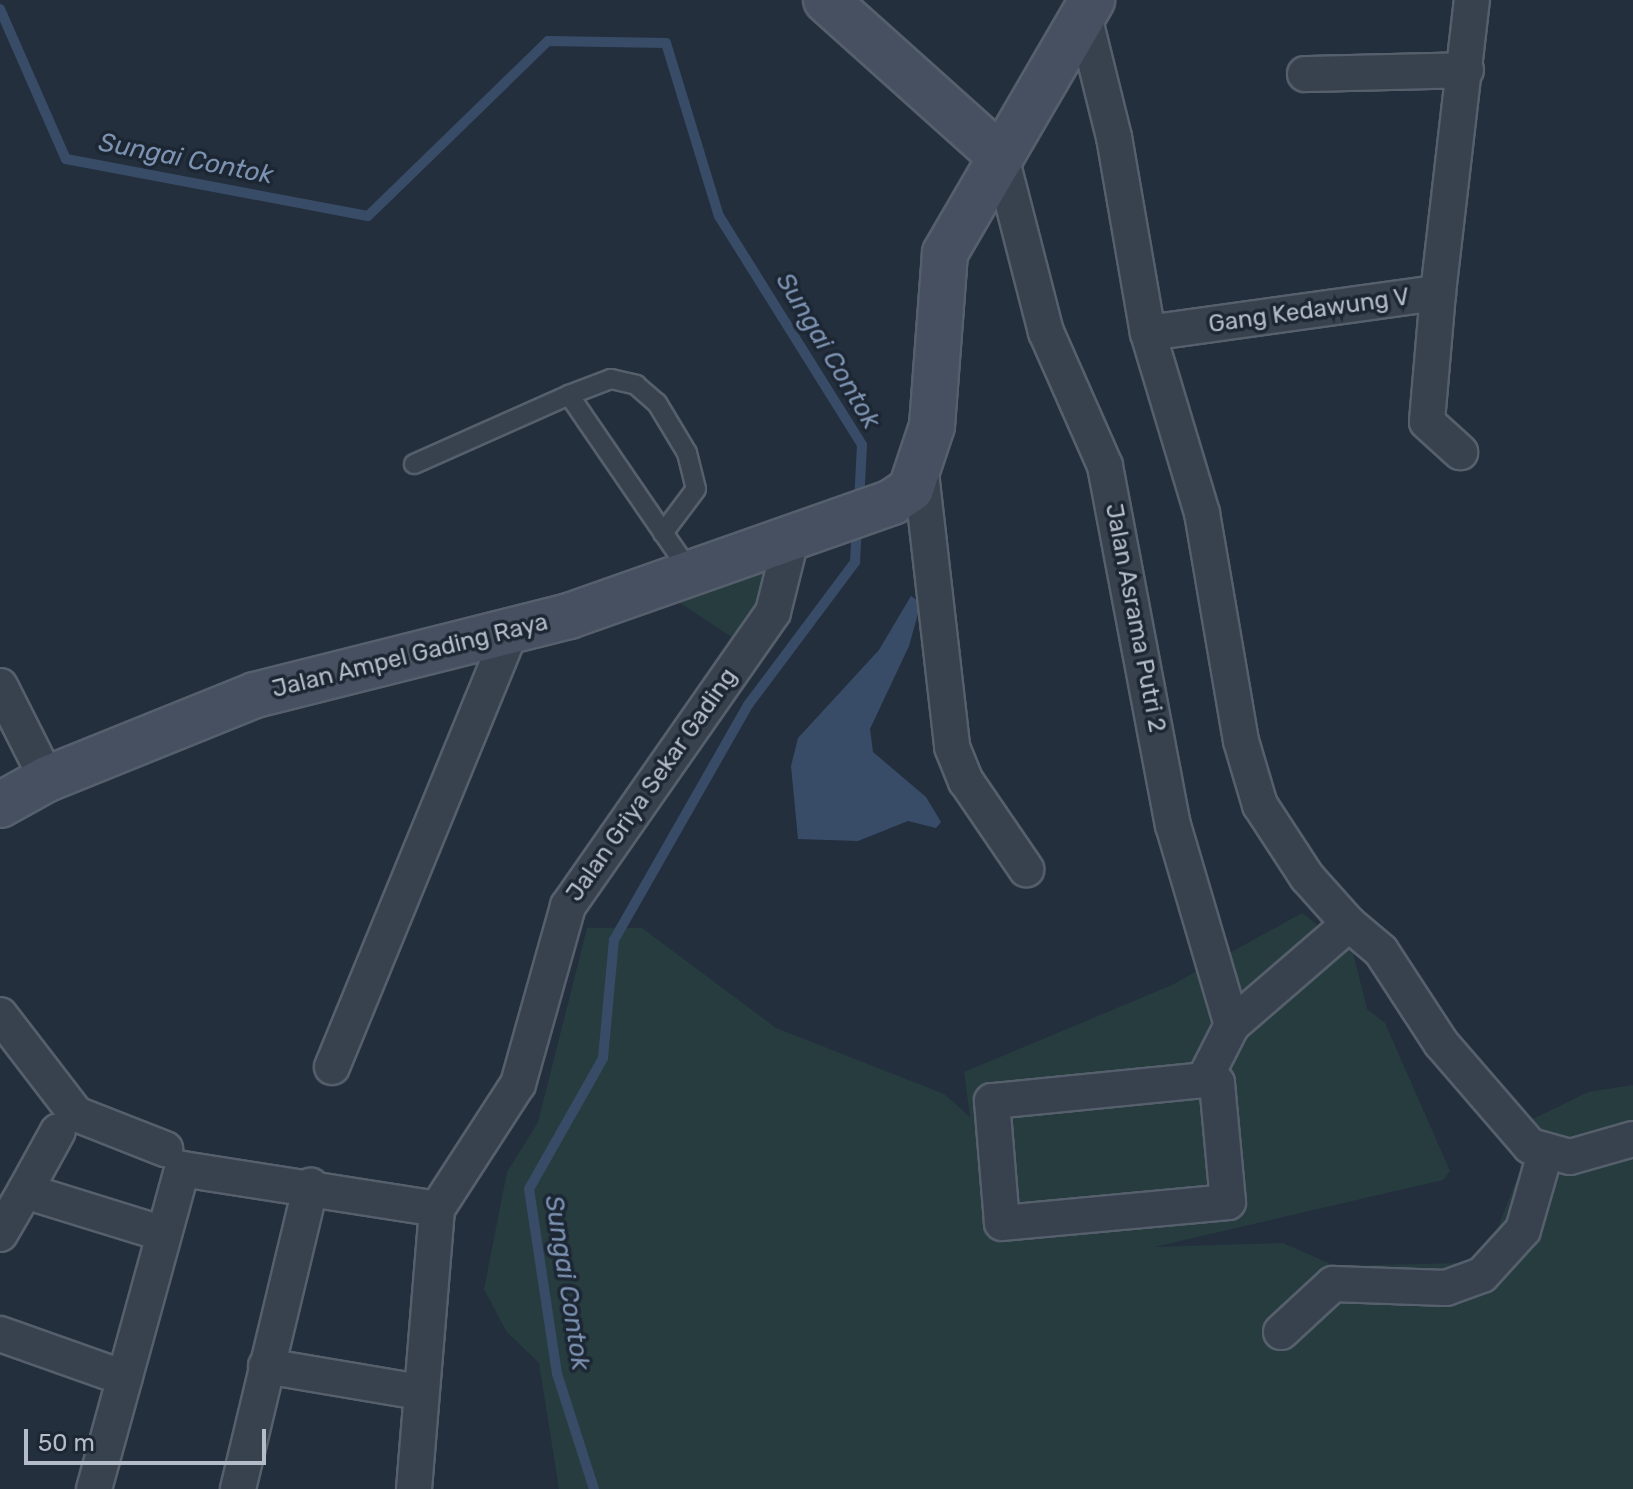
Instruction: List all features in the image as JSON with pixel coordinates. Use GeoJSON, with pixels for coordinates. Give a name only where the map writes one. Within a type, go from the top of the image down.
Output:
{"type":"FeatureCollection","features":[{"type":"Feature","properties":{"kind":"main road"},"geometry":{"type":"LineString","coordinates":[[826,0],[1001,157]]}},
{"type":"Feature","properties":{"kind":"main road"},"geometry":{"type":"LineString","coordinates":[[907,487],[945,253],[1089,4]]}},
{"type":"Feature","properties":{"kind":"main road","name":"Jalan Ampel Gading Raya"},"geometry":{"type":"LineString","coordinates":[[0,805],[47,779],[255,695],[510,633],[809,530],[907,487]]}},
{"type":"Feature","properties":{"kind":"street","name":"Gang Kedawung V"},"geometry":{"type":"LineString","coordinates":[[1148,333],[1438,293],[1472,0]]}},
{"type":"Feature","properties":{"kind":"street"},"geometry":{"type":"LineString","coordinates":[[1089,4],[1148,333],[1202,513],[1241,741],[1260,805],[1307,877],[1349,924],[1381,951],[1441,1043],[1545,1154],[1570,1157],[1633,1139]]}},
{"type":"Feature","properties":{"kind":"street"},"geometry":{"type":"LineString","coordinates":[[1305,74],[1466,70]]}},
{"type":"Feature","properties":{"kind":"street","name":"Jalan Asrama Putri 2"},"geometry":{"type":"LineString","coordinates":[[1001,157],[1046,332],[1105,466],[1173,825],[1232,1025]]}},
{"type":"Feature","properties":{"kind":"street"},"geometry":{"type":"LineString","coordinates":[[1438,293],[1427,422],[1460,452]]}},
{"type":"Feature","properties":{"kind":"street"},"geometry":{"type":"LineString","coordinates":[[907,487],[952,747],[966,781],[1026,869]]}},
{"type":"Feature","properties":{"kind":"street","name":"Jalan Griya Sekar Gading"},"geometry":{"type":"LineString","coordinates":[[414,1489],[419,1392],[437,1209],[518,1084],[568,906],[773,612],[809,530]]}},
{"type":"Feature","properties":{"kind":"street"},"geometry":{"type":"LineString","coordinates":[[332,1067],[510,633]]}},
{"type":"Feature","properties":{"kind":"street"},"geometry":{"type":"LineString","coordinates":[[0,686],[47,779]]}},
{"type":"Feature","properties":{"kind":"street"},"geometry":{"type":"LineString","coordinates":[[1204,1080],[1232,1025],[1349,924]]}},
{"type":"Feature","properties":{"kind":"street"},"geometry":{"type":"LineString","coordinates":[[0,1015],[76,1114],[165,1149]]}},
{"type":"Feature","properties":{"kind":"street"},"geometry":{"type":"LineString","coordinates":[[1204,1080],[1217,1083],[1228,1202],[1002,1223],[992,1101],[1204,1080]]}},
{"type":"Feature","properties":{"kind":"street"},"geometry":{"type":"LineString","coordinates":[[0,1234],[58,1131]]}},
{"type":"Feature","properties":{"kind":"street"},"geometry":{"type":"LineString","coordinates":[[1281,1332],[1333,1284],[1446,1288],[1482,1275],[1523,1230],[1545,1154]]}},
{"type":"Feature","properties":{"kind":"street"},"geometry":{"type":"LineString","coordinates":[[94,1489],[164,1234],[186,1166],[437,1209]]}},
{"type":"Feature","properties":{"kind":"street"},"geometry":{"type":"LineString","coordinates":[[238,1489],[311,1186]]}},
{"type":"Feature","properties":{"kind":"street"},"geometry":{"type":"LineString","coordinates":[[25,1191],[164,1234]]}},
{"type":"Feature","properties":{"kind":"street"},"geometry":{"type":"LineString","coordinates":[[0,1334],[124,1378]]}},
{"type":"Feature","properties":{"kind":"street"},"geometry":{"type":"LineString","coordinates":[[266,1366],[419,1392]]}},
{"type":"Feature","properties":{"kind":"lane"},"geometry":{"type":"LineString","coordinates":[[414,464],[611,379],[636,385],[657,403],[687,453],[696,489],[663,533]]}},
{"type":"Feature","properties":{"kind":"lane"},"geometry":{"type":"LineString","coordinates":[[569,395],[690,572]]}},
{"type":"Feature","properties":{"kind":"green space"},"geometry":{"type":"Polygon","coordinates":[[[767,563],[773,584],[733,638],[677,601],[767,563]]]}},
{"type":"Feature","properties":{"kind":"green space"},"geometry":{"type":"Polygon","coordinates":[[[1302,913],[1353,953],[1367,1009],[1385,1023],[1450,1171],[1443,1180],[1154,1247],[1283,1243],[1335,1266],[1463,1263],[1490,1248],[1520,1171],[1518,1142],[1533,1119],[1588,1092],[1633,1085],[1633,1489],[559,1489],[539,1363],[506,1331],[484,1289],[507,1172],[538,1122],[587,928],[642,928],[776,1028],[944,1094],[970,1117],[964,1072],[1172,985],[1302,913]]]}},
{"type":"Feature","properties":{"kind":"water"},"geometry":{"type":"Polygon","coordinates":[[[911,596],[921,603],[909,646],[870,729],[873,752],[926,797],[941,822],[936,828],[908,821],[858,841],[798,839],[791,766],[798,738],[879,650],[911,596]]]}},
{"type":"Feature","properties":{"kind":"waterway","name":"Sungai Contok"},"geometry":{"type":"LineString","coordinates":[[0,9],[66,159],[368,216],[548,41],[666,43],[719,216],[862,445],[859,502]]}},
{"type":"Feature","properties":{"kind":"waterway","name":"Sungai Contok"},"geometry":{"type":"LineString","coordinates":[[594,1489],[557,1374],[529,1189],[603,1058],[614,940],[748,705],[855,562],[857,526]]}}]}
